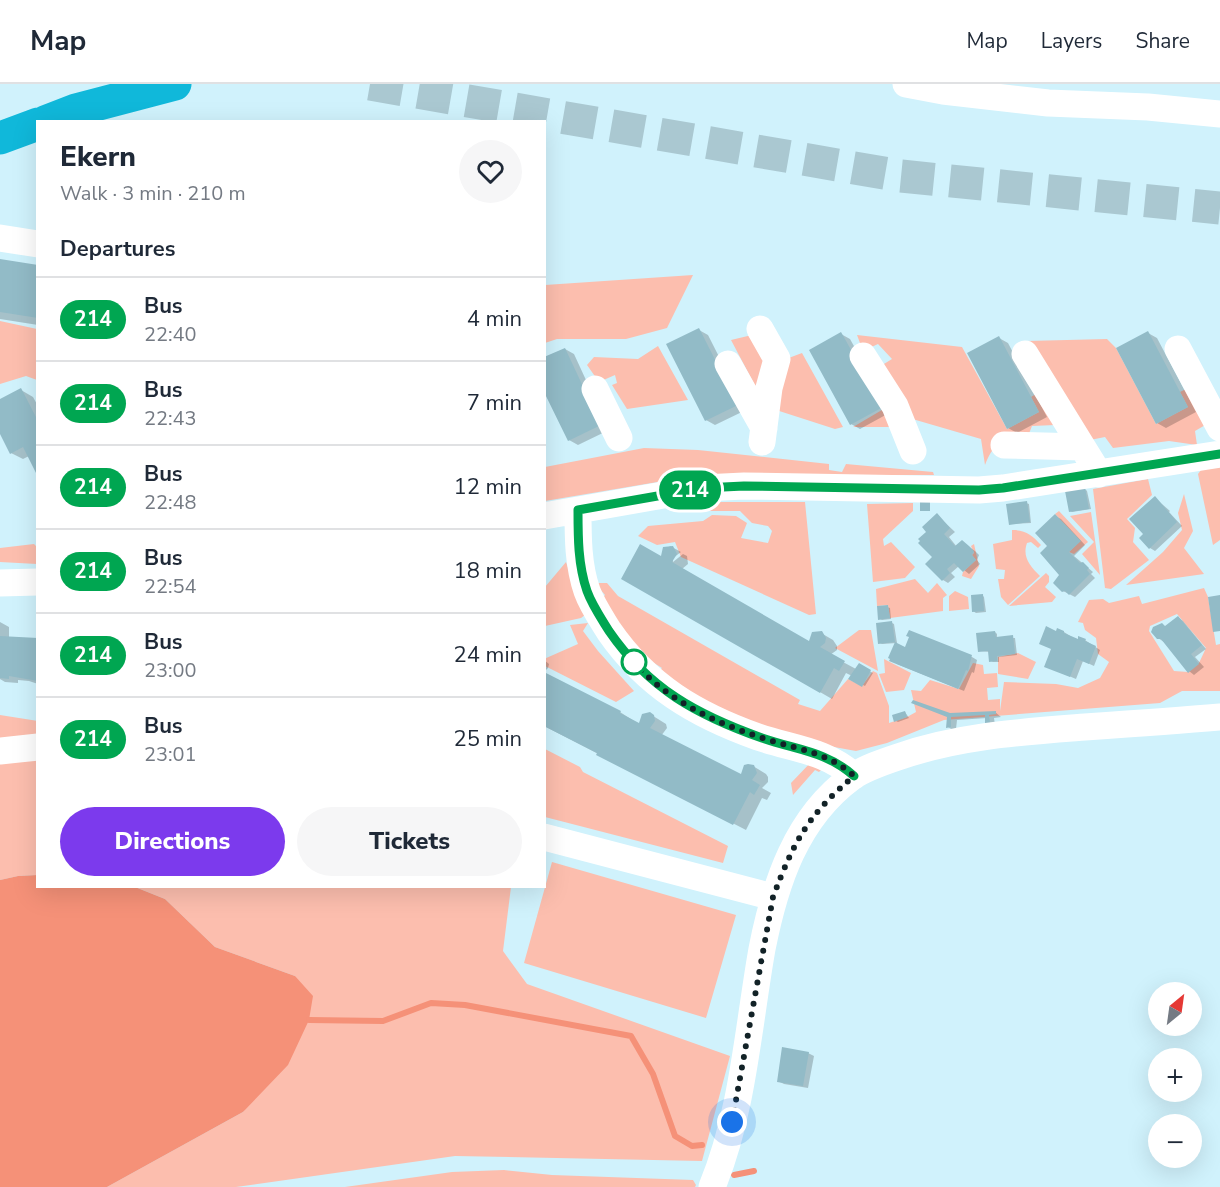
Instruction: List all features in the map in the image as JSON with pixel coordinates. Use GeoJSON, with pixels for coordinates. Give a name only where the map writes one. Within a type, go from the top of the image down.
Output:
{"type":"FeatureCollection","features":[{"type":"Feature","properties":{"kind":"highway"},"geometry":{"type":"LineString","coordinates":[[50,120],[76,110],[175,84]]}},
{"type":"Feature","properties":{"kind":"highway"},"geometry":{"type":"LineString","coordinates":[[0,138],[36,125]]}},
{"type":"Feature","properties":{"kind":"street"},"geometry":{"type":"LineString","coordinates":[[906,84],[1048,104],[1148,107],[1220,114]]}},
{"type":"Feature","properties":{"kind":"street"},"geometry":{"type":"LineString","coordinates":[[0,238],[36,244]]}},
{"type":"Feature","properties":{"kind":"street"},"geometry":{"type":"LineString","coordinates":[[728,364],[763,435],[769,388],[777,359],[760,329]]}},
{"type":"Feature","properties":{"kind":"street"},"geometry":{"type":"LineString","coordinates":[[1178,349],[1220,428]]}},
{"type":"Feature","properties":{"kind":"street"},"geometry":{"type":"LineString","coordinates":[[1025,354],[1099,474]]}},
{"type":"Feature","properties":{"kind":"street"},"geometry":{"type":"LineString","coordinates":[[863,356],[895,406],[912,451]]}},
{"type":"Feature","properties":{"kind":"street"},"geometry":{"type":"LineString","coordinates":[[595,389],[619,438]]}},
{"type":"Feature","properties":{"kind":"street"},"geometry":{"type":"LineString","coordinates":[[1004,445],[1082,447]]}},
{"type":"Feature","properties":{"kind":"street"},"geometry":{"type":"LineString","coordinates":[[546,516],[703,488],[744,486],[979,490],[1099,474],[1220,454]]}},
{"type":"Feature","properties":{"kind":"street"},"geometry":{"type":"LineString","coordinates":[[578,510],[578,537],[587,591],[599,615],[624,653],[650,678],[682,703],[722,724],[824,756],[841,764],[854,776]]}},
{"type":"Feature","properties":{"kind":"street"},"geometry":{"type":"LineString","coordinates":[[0,583],[36,582]]}},
{"type":"Feature","properties":{"kind":"street"},"geometry":{"type":"LineString","coordinates":[[712,1187],[737,1107],[773,897],[798,836],[818,810],[854,776],[884,761],[922,748],[957,741],[1013,733],[1220,717]]}},
{"type":"Feature","properties":{"kind":"street"},"geometry":{"type":"LineString","coordinates":[[0,751],[36,747]]}},
{"type":"Feature","properties":{"kind":"street"},"geometry":{"type":"LineString","coordinates":[[546,838],[773,897]]}},
{"type":"Feature","properties":{"kind":"shaded area"},"geometry":{"type":"Polygon","coordinates":[[[693,275],[667,328],[626,339],[557,339],[546,343],[546,285],[693,275]]]}},
{"type":"Feature","properties":{"kind":"shaded area"},"geometry":{"type":"Polygon","coordinates":[[[0,321],[36,329],[36,380],[26,376],[0,384],[0,321]]]}},
{"type":"Feature","properties":{"kind":"shaded area"},"geometry":{"type":"Polygon","coordinates":[[[752,335],[770,372],[760,395],[731,340],[752,335]]]}},
{"type":"Feature","properties":{"kind":"shaded area"},"geometry":{"type":"Polygon","coordinates":[[[857,335],[962,347],[1007,429],[1039,412],[1031,397],[1039,392],[1055,425],[1032,426],[1028,436],[1006,440],[996,446],[985,465],[981,439],[909,418],[879,367],[892,359],[878,344],[863,351],[857,335]]]}},
{"type":"Feature","properties":{"kind":"shaded area"},"geometry":{"type":"Polygon","coordinates":[[[1107,339],[1116,348],[1156,424],[1188,407],[1180,392],[1188,388],[1207,424],[1195,431],[1197,445],[1169,441],[1113,448],[1105,437],[1085,441],[1027,341],[1107,339]]]}},
{"type":"Feature","properties":{"kind":"shaded area"},"geometry":{"type":"Polygon","coordinates":[[[658,346],[688,400],[627,409],[612,385],[617,383],[615,375],[599,382],[587,365],[594,357],[638,359],[658,346]]]}},
{"type":"Feature","properties":{"kind":"shaded area"},"geometry":{"type":"Polygon","coordinates":[[[802,353],[843,427],[835,429],[773,409],[786,359],[802,353]]]}},
{"type":"Feature","properties":{"kind":"shaded area"},"geometry":{"type":"Polygon","coordinates":[[[887,407],[894,427],[853,427],[887,407]]]}},
{"type":"Feature","properties":{"kind":"shaded area"},"geometry":{"type":"Polygon","coordinates":[[[644,448],[698,450],[829,464],[829,470],[842,472],[846,464],[933,472],[934,475],[699,475],[546,501],[546,467],[644,448]]]}},
{"type":"Feature","properties":{"kind":"shaded area"},"geometry":{"type":"Polygon","coordinates":[[[1220,464],[1220,540],[1213,545],[1198,474],[1204,466],[1220,464]]]}},
{"type":"Feature","properties":{"kind":"shaded area"},"geometry":{"type":"Polygon","coordinates":[[[1148,479],[1152,495],[1127,519],[1135,528],[1133,542],[1149,560],[1111,589],[1105,588],[1093,489],[1148,479]]]}},
{"type":"Feature","properties":{"kind":"shaded area"},"geometry":{"type":"Polygon","coordinates":[[[1184,494],[1193,531],[1184,548],[1204,574],[1126,585],[1163,552],[1182,530],[1178,513],[1184,494]]]}},
{"type":"Feature","properties":{"kind":"shaded area"},"geometry":{"type":"Polygon","coordinates":[[[702,502],[805,502],[816,614],[809,615],[681,557],[675,542],[657,545],[638,536],[648,526],[703,521],[712,515],[736,516],[747,523],[741,538],[768,543],[772,531],[768,526],[752,523],[740,511],[703,511],[702,502]]]}},
{"type":"Feature","properties":{"kind":"shaded area"},"geometry":{"type":"Polygon","coordinates":[[[913,503],[913,511],[883,539],[884,546],[891,542],[915,567],[905,578],[873,582],[867,504],[913,503]]]}},
{"type":"Feature","properties":{"kind":"shaded area"},"geometry":{"type":"Polygon","coordinates":[[[1059,511],[1088,542],[1074,554],[1069,552],[1080,541],[1055,514],[1059,511]]]}},
{"type":"Feature","properties":{"kind":"shaded area"},"geometry":{"type":"Polygon","coordinates":[[[1091,512],[1100,575],[1082,554],[1094,542],[1070,516],[1091,512]]]}},
{"type":"Feature","properties":{"kind":"shaded area"},"geometry":{"type":"Polygon","coordinates":[[[1012,530],[1028,534],[1041,545],[1038,548],[1031,542],[1027,543],[1026,548],[1026,557],[1030,565],[1040,576],[1008,605],[1001,597],[998,579],[1004,579],[1005,570],[996,569],[993,544],[1012,540],[1012,530]]]}},
{"type":"Feature","properties":{"kind":"shaded area"},"geometry":{"type":"Polygon","coordinates":[[[34,544],[36,564],[0,562],[0,548],[34,544]]]}},
{"type":"Feature","properties":{"kind":"shaded area"},"geometry":{"type":"Polygon","coordinates":[[[974,544],[979,566],[971,579],[962,576],[963,572],[976,560],[972,555],[974,553],[971,546],[974,544]]]}},
{"type":"Feature","properties":{"kind":"shaded area"},"geometry":{"type":"Polygon","coordinates":[[[566,562],[585,615],[581,618],[546,626],[546,586],[566,562]]]}},
{"type":"Feature","properties":{"kind":"shaded area"},"geometry":{"type":"Polygon","coordinates":[[[1046,573],[1049,576],[1049,582],[1045,587],[1056,597],[1052,602],[1009,606],[1046,573]]]}},
{"type":"Feature","properties":{"kind":"shaded area"},"geometry":{"type":"Polygon","coordinates":[[[915,579],[928,593],[937,583],[947,595],[943,598],[943,611],[890,618],[888,605],[877,606],[876,589],[915,579]]]}},
{"type":"Feature","properties":{"kind":"shaded area"},"geometry":{"type":"Polygon","coordinates":[[[595,583],[607,583],[618,596],[800,700],[798,704],[820,711],[848,679],[862,686],[873,671],[877,673],[889,706],[889,723],[916,712],[911,690],[921,691],[930,680],[959,689],[973,663],[983,665],[984,674],[997,673],[998,687],[987,688],[988,700],[1000,699],[1000,711],[1004,682],[1056,684],[1078,688],[1100,678],[1109,662],[1098,654],[1096,638],[1085,630],[1083,623],[1078,622],[1089,600],[1103,599],[1109,603],[1139,596],[1142,604],[1204,588],[1208,597],[1216,645],[1220,644],[1220,691],[1182,691],[1160,703],[944,720],[887,743],[856,751],[812,743],[733,718],[658,672],[662,668],[654,663],[650,670],[600,601],[605,595],[595,583]],[[1177,614],[1150,626],[1149,631],[1174,671],[1188,672],[1199,663],[1206,648],[1177,614]]]}},
{"type":"Feature","properties":{"kind":"shaded area"},"geometry":{"type":"Polygon","coordinates":[[[955,591],[968,597],[969,609],[949,611],[949,596],[955,591]]]}},
{"type":"Feature","properties":{"kind":"shaded area"},"geometry":{"type":"Polygon","coordinates":[[[588,623],[583,631],[634,691],[616,702],[546,667],[546,658],[578,644],[570,625],[588,623]]]}},
{"type":"Feature","properties":{"kind":"shaded area"},"geometry":{"type":"Polygon","coordinates":[[[859,630],[871,630],[878,671],[835,648],[859,630]]]}},
{"type":"Feature","properties":{"kind":"shaded area"},"geometry":{"type":"Polygon","coordinates":[[[1018,653],[1036,662],[1028,679],[998,674],[998,657],[1018,653]]]}},
{"type":"Feature","properties":{"kind":"shaded area"},"geometry":{"type":"Polygon","coordinates":[[[884,659],[911,673],[904,690],[886,692],[879,674],[885,673],[884,659]]]}},
{"type":"Feature","properties":{"kind":"shaded area"},"geometry":{"type":"Polygon","coordinates":[[[0,715],[36,721],[36,875],[0,880],[0,715]]]}},
{"type":"Feature","properties":{"kind":"shaded area"},"geometry":{"type":"Polygon","coordinates":[[[546,750],[580,767],[583,772],[728,846],[723,863],[546,817],[546,750]]]}},
{"type":"Feature","properties":{"kind":"shaded area"},"geometry":{"type":"Polygon","coordinates":[[[813,760],[823,768],[819,772],[815,770],[793,795],[791,783],[813,760]]]}},
{"type":"Feature","properties":{"kind":"shaded area"},"geometry":{"type":"Polygon","coordinates":[[[552,862],[736,915],[706,1018],[524,963],[552,862]]]}},
{"type":"Feature","properties":{"kind":"shaded area"},"geometry":{"type":"Polygon","coordinates":[[[36,875],[36,888],[138,888],[165,899],[215,947],[295,976],[313,996],[309,1020],[288,1065],[243,1112],[107,1187],[0,1187],[0,880],[36,875]]]}},
{"type":"Feature","properties":{"kind":"shaded area"},"geometry":{"type":"Polygon","coordinates":[[[138,888],[511,888],[503,951],[527,984],[730,1056],[702,1161],[455,1156],[236,1187],[107,1187],[243,1112],[309,1020],[295,976],[215,947],[165,899],[138,888]]]}},
{"type":"Feature","properties":{"kind":"shaded area"},"geometry":{"type":"Polygon","coordinates":[[[504,1170],[552,1175],[693,1180],[696,1185],[695,1187],[345,1187],[452,1172],[504,1170]]]}},
{"type":"Feature","properties":{"kind":"building"},"geometry":{"type":"Polygon","coordinates":[[[0,259],[36,265],[36,318],[0,312],[0,259]]]}},
{"type":"Feature","properties":{"kind":"building"},"geometry":{"type":"Polygon","coordinates":[[[699,328],[738,405],[705,421],[666,344],[699,328]]]}},
{"type":"Feature","properties":{"kind":"building"},"geometry":{"type":"Polygon","coordinates":[[[1148,331],[1188,407],[1156,424],[1116,348],[1148,331]]]}},
{"type":"Feature","properties":{"kind":"building"},"geometry":{"type":"Polygon","coordinates":[[[841,332],[883,407],[850,425],[809,350],[841,332]]]}},
{"type":"Feature","properties":{"kind":"building"},"geometry":{"type":"Polygon","coordinates":[[[999,336],[1039,412],[1007,429],[967,353],[999,336]]]}},
{"type":"Feature","properties":{"kind":"building"},"geometry":{"type":"Polygon","coordinates":[[[565,348],[601,425],[568,441],[546,396],[546,356],[565,348]]]}},
{"type":"Feature","properties":{"kind":"building"},"geometry":{"type":"Polygon","coordinates":[[[21,388],[36,417],[36,473],[23,447],[10,454],[0,434],[0,399],[21,388]]]}},
{"type":"Feature","properties":{"kind":"building"},"geometry":{"type":"Polygon","coordinates":[[[1085,488],[1089,509],[1069,512],[1065,491],[1085,488]]]}},
{"type":"Feature","properties":{"kind":"building"},"geometry":{"type":"Polygon","coordinates":[[[1155,496],[1177,522],[1149,549],[1139,538],[1143,534],[1129,519],[1155,496]]]}},
{"type":"Feature","properties":{"kind":"building"},"geometry":{"type":"Polygon","coordinates":[[[1027,501],[1030,522],[1009,525],[1006,504],[1027,501]]]}},
{"type":"Feature","properties":{"kind":"building"},"geometry":{"type":"Polygon","coordinates":[[[920,502],[930,502],[930,511],[920,511],[920,502]]]}},
{"type":"Feature","properties":{"kind":"building"},"geometry":{"type":"Polygon","coordinates":[[[937,513],[950,528],[944,534],[955,546],[962,540],[974,551],[972,555],[976,560],[963,572],[954,563],[947,569],[950,573],[942,581],[925,564],[932,557],[918,543],[920,541],[918,539],[926,532],[922,527],[937,513]]]}},
{"type":"Feature","properties":{"kind":"building"},"geometry":{"type":"Polygon","coordinates":[[[1055,514],[1081,541],[1069,552],[1089,568],[1087,570],[1090,574],[1069,595],[1053,583],[1059,575],[1040,553],[1047,546],[1035,533],[1055,514]]]}},
{"type":"Feature","properties":{"kind":"building"},"geometry":{"type":"Polygon","coordinates":[[[640,544],[661,556],[663,547],[673,546],[677,554],[672,562],[809,641],[812,632],[822,631],[826,638],[825,643],[820,647],[845,661],[839,671],[834,668],[820,693],[621,579],[640,544]]]}},
{"type":"Feature","properties":{"kind":"building"},"geometry":{"type":"Polygon","coordinates":[[[983,594],[984,611],[972,612],[971,595],[983,594]]]}},
{"type":"Feature","properties":{"kind":"building"},"geometry":{"type":"Polygon","coordinates":[[[1220,595],[1220,631],[1213,632],[1208,597],[1220,595]]]}},
{"type":"Feature","properties":{"kind":"building"},"geometry":{"type":"Polygon","coordinates":[[[888,605],[890,618],[878,620],[877,606],[888,605]]]}},
{"type":"Feature","properties":{"kind":"building"},"geometry":{"type":"Polygon","coordinates":[[[1178,616],[1202,645],[1191,654],[1199,664],[1188,673],[1161,639],[1157,639],[1151,632],[1153,627],[1162,623],[1165,626],[1178,616]]]}},
{"type":"Feature","properties":{"kind":"building"},"geometry":{"type":"Polygon","coordinates":[[[892,621],[895,642],[878,644],[876,623],[892,621]]]}},
{"type":"Feature","properties":{"kind":"building"},"geometry":{"type":"Polygon","coordinates":[[[1046,626],[1056,631],[1057,628],[1078,639],[1078,636],[1086,639],[1085,641],[1096,646],[1089,664],[1077,659],[1070,677],[1044,667],[1051,649],[1039,644],[1046,626]]]}},
{"type":"Feature","properties":{"kind":"building"},"geometry":{"type":"Polygon","coordinates":[[[909,630],[972,655],[968,671],[966,670],[958,689],[889,661],[888,658],[895,642],[905,647],[909,630]]]}},
{"type":"Feature","properties":{"kind":"building"},"geometry":{"type":"Polygon","coordinates":[[[995,631],[996,637],[1013,635],[1015,654],[997,656],[997,661],[989,662],[988,651],[978,652],[976,633],[995,631]]]}},
{"type":"Feature","properties":{"kind":"building"},"geometry":{"type":"Polygon","coordinates":[[[0,636],[36,638],[36,681],[9,676],[9,679],[0,678],[0,636]]]}},
{"type":"Feature","properties":{"kind":"building"},"geometry":{"type":"Polygon","coordinates":[[[859,663],[871,670],[862,687],[848,679],[859,663]]]}},
{"type":"Feature","properties":{"kind":"building"},"geometry":{"type":"Polygon","coordinates":[[[546,673],[621,711],[620,713],[639,723],[642,714],[650,712],[654,715],[655,721],[650,728],[741,774],[744,765],[754,765],[757,773],[752,780],[760,785],[754,795],[750,792],[733,825],[596,755],[597,753],[546,727],[546,673]]]}},
{"type":"Feature","properties":{"kind":"building"},"geometry":{"type":"Polygon","coordinates":[[[913,700],[950,713],[996,711],[996,714],[989,715],[990,723],[985,723],[985,715],[951,717],[951,727],[946,728],[947,717],[911,703],[913,700]]]}},
{"type":"Feature","properties":{"kind":"building"},"geometry":{"type":"Polygon","coordinates":[[[905,711],[907,717],[894,722],[892,715],[905,711]]]}},
{"type":"Feature","properties":{"kind":"building"},"geometry":{"type":"Polygon","coordinates":[[[782,1047],[809,1052],[803,1086],[777,1082],[782,1047]]]}},
{"type":"Feature","properties":{"kind":"waterway"},"geometry":{"type":"LineString","coordinates":[[309,1020],[383,1021],[431,1003],[465,1005],[631,1036],[653,1074],[675,1136],[692,1146],[702,1145]]}},
{"type":"Feature","properties":{"kind":"waterway"},"geometry":{"type":"LineString","coordinates":[[734,1175],[754,1171]]}},
{"type":"Feature","properties":{"kind":"tunnel"},"geometry":{"type":"LineString","coordinates":[[370,84],[901,176],[1220,208]]}},
{"type":"Feature","properties":{"kind":"bus line","name":"214"},"geometry":{"type":"LineString","coordinates":[[854,776],[841,764],[824,756],[722,724],[682,703],[650,678],[624,653],[599,615],[587,591],[578,537],[578,510],[703,488],[744,486],[979,490],[1003,488],[1220,454]]}},
{"type":"Feature","properties":{"kind":"route"},"geometry":{"type":"LineString","coordinates":[[634,662],[682,703],[722,724],[824,756],[841,764],[854,776],[832,794],[798,836],[773,897],[744,1055],[737,1107],[732,1122]]}}]}
